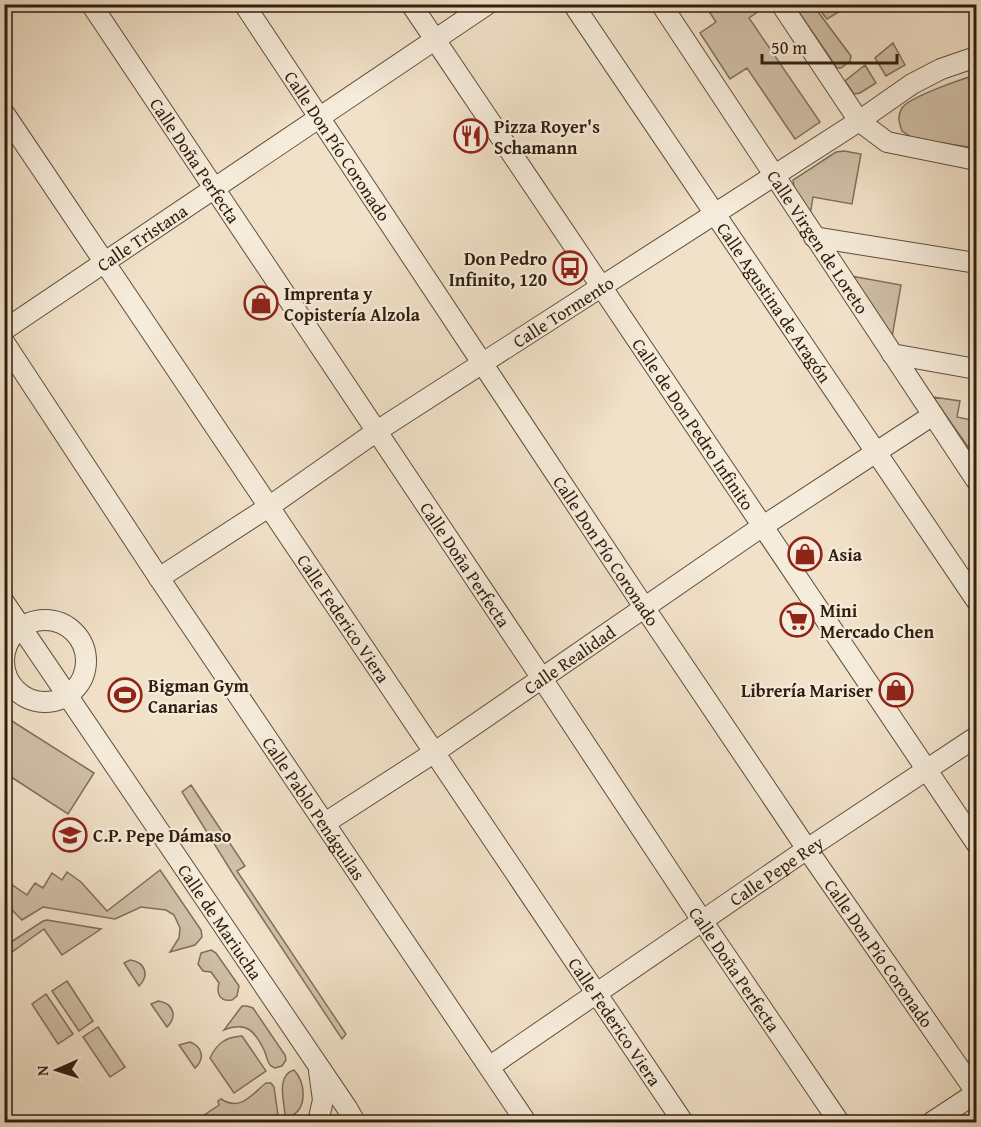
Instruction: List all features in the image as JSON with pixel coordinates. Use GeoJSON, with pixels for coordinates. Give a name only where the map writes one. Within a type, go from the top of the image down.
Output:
{"type":"FeatureCollection","features":[{"type":"Feature","properties":{"kind":"street","name":"Calle Doña Perfecta"},"geometry":{"type":"LineString","coordinates":[[91,4],[839,1122]]}},
{"type":"Feature","properties":{"kind":"street","name":"Calle Don Pío Coronado"},"geometry":{"type":"LineString","coordinates":[[244,4],[644,607],[807,849],[976,1093]]}},
{"type":"Feature","properties":{"kind":"street","name":"Calle de Don Pedro Infinito"},"geometry":{"type":"LineString","coordinates":[[411,4],[976,843]]}},
{"type":"Feature","properties":{"kind":"street","name":"Calle Tristana"},"geometry":{"type":"LineString","coordinates":[[4,330],[488,4]]}},
{"type":"Feature","properties":{"kind":"street","name":"Calle Agustina de Aragón"},"geometry":{"type":"LineString","coordinates":[[573,4],[976,600]]}},
{"type":"Feature","properties":{"kind":"street","name":"Calle Virgen de Loreto"},"geometry":{"type":"LineString","coordinates":[[661,4],[975,476]]}},
{"type":"Feature","properties":{"kind":"street"},"geometry":{"type":"LineString","coordinates":[[781,4],[859,121],[887,142],[976,160]]}},
{"type":"Feature","properties":{"kind":"street","name":"Calle Tormento"},"geometry":{"type":"LineString","coordinates":[[159,578],[270,506],[377,431],[859,121],[912,84],[941,69],[976,57]]}},
{"type":"Feature","properties":{"kind":"street","name":"Calle Federico Viera"},"geometry":{"type":"LineString","coordinates":[[4,114],[270,506],[595,995],[683,1122]]}},
{"type":"Feature","properties":{"kind":"street"},"geometry":{"type":"LineString","coordinates":[[814,237],[976,263]]}},
{"type":"Feature","properties":{"kind":"street","name":"Calle Pablo Penáguilas"},"geometry":{"type":"LineString","coordinates":[[4,342],[159,578],[526,1122]]}},
{"type":"Feature","properties":{"kind":"street"},"geometry":{"type":"LineString","coordinates":[[892,354],[976,369]]}},
{"type":"Feature","properties":{"kind":"street","name":"Calle Realidad"},"geometry":{"type":"LineString","coordinates":[[325,823],[435,752],[762,527],[933,415]]}},
{"type":"Feature","properties":{"kind":"street","name":"Calle de Mariucha"},"geometry":{"type":"LineString","coordinates":[[4,602],[355,1122]]}},
{"type":"Feature","properties":{"kind":"street"},"geometry":{"type":"LineString","coordinates":[[46,620],[59,622],[79,638],[86,663],[77,687],[68,695],[55,701],[41,702],[27,698],[16,690],[8,678],[5,664],[6,650],[12,638],[22,627],[46,620]]}},
{"type":"Feature","properties":{"kind":"street","name":"Calle Pepe Rey"},"geometry":{"type":"LineString","coordinates":[[489,1067],[807,849],[976,737]]}},
{"type":"Feature","properties":{"kind":"street"},"geometry":{"type":"LineString","coordinates":[[316,1063],[323,1100],[319,1121]]}},
{"type":"Feature","properties":{"kind":"street"},"geometry":{"type":"LineString","coordinates":[[932,1122],[976,1093]]}},
{"type":"Feature","properties":{"kind":"street"},"geometry":{"type":"LineString","coordinates":[[319,1121],[324,1117],[333,1116],[349,1122]]}},
{"type":"Feature","properties":{"kind":"shaded area"},"geometry":{"type":"Polygon","coordinates":[[[705,5],[763,5],[765,7],[749,18],[820,122],[795,139],[747,68],[730,79],[700,33],[716,22],[705,5]]]}},
{"type":"Feature","properties":{"kind":"shaded area"},"geometry":{"type":"Polygon","coordinates":[[[794,5],[813,5],[851,56],[850,61],[841,68],[837,68],[794,5]]]}},
{"type":"Feature","properties":{"kind":"shaded area"},"geometry":{"type":"Polygon","coordinates":[[[816,5],[850,5],[827,19],[816,5]]]}},
{"type":"Feature","properties":{"kind":"shaded area"},"geometry":{"type":"Polygon","coordinates":[[[893,43],[905,65],[886,76],[875,58],[893,43]]]}},
{"type":"Feature","properties":{"kind":"shaded area"},"geometry":{"type":"Polygon","coordinates":[[[865,65],[876,83],[854,94],[845,81],[865,65]]]}},
{"type":"Feature","properties":{"kind":"shaded area"},"geometry":{"type":"Polygon","coordinates":[[[976,75],[976,148],[914,139],[902,131],[899,114],[907,104],[936,89],[976,75]]]}},
{"type":"Feature","properties":{"kind":"shaded area"},"geometry":{"type":"Polygon","coordinates":[[[836,152],[861,154],[852,204],[813,197],[810,215],[794,187],[793,180],[836,152]]]}},
{"type":"Feature","properties":{"kind":"shaded area"},"geometry":{"type":"Polygon","coordinates":[[[851,276],[901,285],[892,337],[851,276]]]}},
{"type":"Feature","properties":{"kind":"shaded area"},"geometry":{"type":"Polygon","coordinates":[[[933,397],[960,401],[957,417],[976,421],[975,457],[933,397]]]}},
{"type":"Feature","properties":{"kind":"shaded area"},"geometry":{"type":"Polygon","coordinates":[[[4,716],[94,773],[68,814],[5,773],[4,716]]]}},
{"type":"Feature","properties":{"kind":"shaded area"},"geometry":{"type":"Polygon","coordinates":[[[191,785],[245,866],[237,871],[346,1034],[342,1039],[182,792],[191,785]]]}},
{"type":"Feature","properties":{"kind":"shaded area"},"geometry":{"type":"Polygon","coordinates":[[[160,870],[201,930],[202,937],[195,945],[170,952],[179,938],[180,928],[174,915],[166,910],[141,907],[115,919],[43,907],[22,920],[5,903],[5,880],[27,895],[35,883],[43,888],[52,873],[62,880],[67,872],[81,882],[107,911],[160,870]]]}},
{"type":"Feature","properties":{"kind":"shaded area"},"geometry":{"type":"Polygon","coordinates":[[[47,920],[101,929],[62,955],[44,929],[5,957],[5,946],[47,920]]]}},
{"type":"Feature","properties":{"kind":"shaded area"},"geometry":{"type":"Polygon","coordinates":[[[211,950],[216,953],[239,986],[237,996],[232,1000],[224,1000],[220,996],[219,983],[211,972],[203,971],[198,964],[201,953],[211,950]]]}},
{"type":"Feature","properties":{"kind":"shaded area"},"geometry":{"type":"Polygon","coordinates":[[[130,960],[139,963],[144,970],[144,978],[139,986],[124,963],[130,960]]]}},
{"type":"Feature","properties":{"kind":"shaded area"},"geometry":{"type":"Polygon","coordinates":[[[67,981],[93,1021],[79,1031],[52,991],[67,981]]]}},
{"type":"Feature","properties":{"kind":"shaded area"},"geometry":{"type":"Polygon","coordinates":[[[46,994],[73,1034],[58,1044],[32,1004],[46,994]]]}},
{"type":"Feature","properties":{"kind":"shaded area"},"geometry":{"type":"Polygon","coordinates":[[[158,1001],[167,1004],[172,1011],[172,1019],[167,1027],[151,1004],[158,1001]]]}},
{"type":"Feature","properties":{"kind":"shaded area"},"geometry":{"type":"Polygon","coordinates":[[[242,1006],[253,1008],[285,1055],[286,1060],[282,1066],[275,1068],[271,1066],[254,1033],[244,1027],[224,1030],[242,1006]]]}},
{"type":"Feature","properties":{"kind":"shaded area"},"geometry":{"type":"Polygon","coordinates":[[[98,1027],[125,1067],[110,1077],[83,1037],[98,1027]]]}},
{"type":"Feature","properties":{"kind":"shaded area"},"geometry":{"type":"Polygon","coordinates":[[[242,1036],[266,1071],[234,1093],[210,1058],[223,1042],[242,1036]]]}},
{"type":"Feature","properties":{"kind":"shaded area"},"geometry":{"type":"Polygon","coordinates":[[[190,1042],[198,1047],[201,1054],[200,1061],[195,1068],[179,1045],[190,1042]]]}},
{"type":"Feature","properties":{"kind":"shaded area"},"geometry":{"type":"Polygon","coordinates":[[[294,1070],[301,1081],[303,1095],[299,1108],[289,1117],[285,1115],[282,1089],[285,1077],[294,1070]]]}},
{"type":"Feature","properties":{"kind":"shaded area"},"geometry":{"type":"Polygon","coordinates":[[[266,1083],[271,1083],[274,1087],[278,1115],[274,1122],[194,1122],[219,1105],[218,1101],[221,1099],[234,1104],[240,1103],[266,1083]]]}},
{"type":"Feature","properties":{"kind":"place","name":"Pizza Royer's Schamann"},"geometry":{"type":"Point","coordinates":[471,136]}},
{"type":"Feature","properties":{"kind":"place","name":"Don Pedro Infinito, 120"},"geometry":{"type":"Point","coordinates":[570,268]}},
{"type":"Feature","properties":{"kind":"place","name":"Imprenta y Copistería Alzola"},"geometry":{"type":"Point","coordinates":[261,303]}},
{"type":"Feature","properties":{"kind":"place","name":"Asia"},"geometry":{"type":"Point","coordinates":[805,554]}},
{"type":"Feature","properties":{"kind":"place","name":"Mini Mercado Chen"},"geometry":{"type":"Point","coordinates":[797,620]}},
{"type":"Feature","properties":{"kind":"place","name":"Librería Mariser"},"geometry":{"type":"Point","coordinates":[896,690]}},
{"type":"Feature","properties":{"kind":"place","name":"Bigman Gym Canarias"},"geometry":{"type":"Point","coordinates":[125,695]}},
{"type":"Feature","properties":{"kind":"place","name":"C.P. Pepe Dámaso"},"geometry":{"type":"Point","coordinates":[70,835]}}]}
